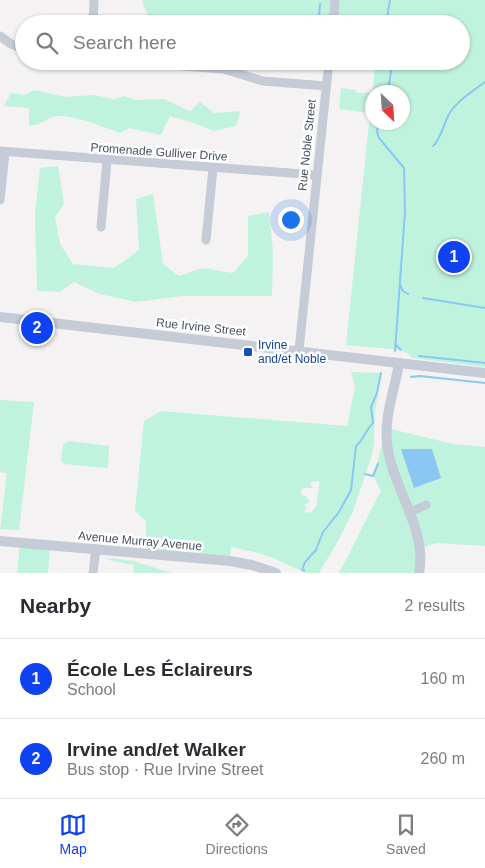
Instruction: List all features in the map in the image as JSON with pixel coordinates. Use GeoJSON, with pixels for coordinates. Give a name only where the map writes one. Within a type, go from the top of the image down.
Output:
{"type":"FeatureCollection","features":[{"type":"Feature","properties":{"kind":"street"},"geometry":{"type":"LineString","coordinates":[[94,0],[94,15]]}},
{"type":"Feature","properties":{"kind":"street"},"geometry":{"type":"LineString","coordinates":[[334,15],[335,0]]}},
{"type":"Feature","properties":{"kind":"street"},"geometry":{"type":"LineString","coordinates":[[0,36],[15,45]]}},
{"type":"Feature","properties":{"kind":"street"},"geometry":{"type":"LineString","coordinates":[[226,70],[263,81],[326,86]]}},
{"type":"Feature","properties":{"kind":"street","name":"Rue Noble Street"},"geometry":{"type":"LineString","coordinates":[[299,350],[328,70]]}},
{"type":"Feature","properties":{"kind":"street"},"geometry":{"type":"LineString","coordinates":[[0,200],[3,152]]}},
{"type":"Feature","properties":{"kind":"street","name":"Promenade Gulliver Drive"},"geometry":{"type":"LineString","coordinates":[[3,152],[316,175]]}},
{"type":"Feature","properties":{"kind":"street"},"geometry":{"type":"LineString","coordinates":[[101,227],[107,160]]}},
{"type":"Feature","properties":{"kind":"street"},"geometry":{"type":"LineString","coordinates":[[206,240],[213,168]]}},
{"type":"Feature","properties":{"kind":"street","name":"Rue Irvine Street"},"geometry":{"type":"LineString","coordinates":[[0,317],[299,350],[485,373]]}},
{"type":"Feature","properties":{"kind":"street"},"geometry":{"type":"LineString","coordinates":[[399,363],[387,420],[386,442],[420,548],[419,573]]}},
{"type":"Feature","properties":{"kind":"street"},"geometry":{"type":"LineString","coordinates":[[410,512],[426,505]]}},
{"type":"Feature","properties":{"kind":"street","name":"Avenue Murray Avenue"},"geometry":{"type":"LineString","coordinates":[[0,541],[230,561],[252,565],[276,573]]}},
{"type":"Feature","properties":{"kind":"street"},"geometry":{"type":"LineString","coordinates":[[93,573],[96,549]]}},
{"type":"Feature","properties":{"kind":"green space"},"geometry":{"type":"Polygon","coordinates":[[[142,0],[485,0],[485,367],[412,358],[401,350],[346,345],[368,130],[410,130],[410,85],[373,85],[374,70],[470,70],[470,15],[148,15],[142,0]]]}},
{"type":"Feature","properties":{"kind":"green space"},"geometry":{"type":"Polygon","coordinates":[[[341,88],[356,90],[357,93],[365,93],[365,112],[339,109],[341,88]]]}},
{"type":"Feature","properties":{"kind":"green space"},"geometry":{"type":"Polygon","coordinates":[[[34,90],[65,97],[92,95],[115,99],[124,96],[136,100],[164,99],[190,111],[200,102],[214,113],[241,111],[236,126],[213,131],[170,116],[161,135],[129,128],[120,133],[90,122],[65,116],[54,117],[37,125],[29,125],[29,108],[4,106],[11,93],[25,95],[34,90]]]}},
{"type":"Feature","properties":{"kind":"green space"},"geometry":{"type":"Polygon","coordinates":[[[58,166],[64,204],[55,217],[60,244],[73,264],[114,268],[139,250],[136,199],[153,194],[163,264],[179,276],[202,268],[233,273],[248,256],[248,216],[269,212],[273,251],[272,296],[182,296],[136,302],[100,294],[74,282],[60,292],[37,291],[35,213],[40,168],[58,166]]]}},
{"type":"Feature","properties":{"kind":"green space"},"geometry":{"type":"Polygon","coordinates":[[[351,372],[381,373],[371,458],[353,511],[319,573],[306,573],[273,558],[231,547],[230,561],[146,553],[146,521],[135,511],[144,421],[161,411],[347,426],[355,387],[351,372]],[[320,481],[310,482],[313,488],[302,488],[301,495],[306,496],[310,502],[304,505],[307,509],[302,511],[310,513],[316,507],[320,481]]]}},
{"type":"Feature","properties":{"kind":"green space"},"geometry":{"type":"Polygon","coordinates":[[[0,400],[34,402],[19,530],[0,529],[7,473],[0,472],[0,400]]]}},
{"type":"Feature","properties":{"kind":"green space"},"geometry":{"type":"Polygon","coordinates":[[[387,428],[453,444],[485,447],[485,546],[437,543],[420,548],[419,573],[339,573],[381,491],[373,476],[387,428]]]}},
{"type":"Feature","properties":{"kind":"green space"},"geometry":{"type":"Polygon","coordinates":[[[69,441],[109,446],[108,466],[106,468],[64,464],[61,459],[63,445],[69,441]]]}},
{"type":"Feature","properties":{"kind":"green space"},"geometry":{"type":"Polygon","coordinates":[[[20,543],[50,545],[48,573],[17,573],[20,543]]]}},
{"type":"Feature","properties":{"kind":"green space"},"geometry":{"type":"Polygon","coordinates":[[[110,558],[133,561],[172,573],[134,573],[133,565],[108,560],[110,558]]]}},
{"type":"Feature","properties":{"kind":"water"},"geometry":{"type":"Polygon","coordinates":[[[401,449],[432,449],[441,478],[414,488],[401,449]]]}},
{"type":"Feature","properties":{"kind":"waterway"},"geometry":{"type":"LineString","coordinates":[[388,15],[390,0]]}},
{"type":"Feature","properties":{"kind":"waterway"},"geometry":{"type":"LineString","coordinates":[[319,15],[320,4]]}},
{"type":"Feature","properties":{"kind":"waterway"},"geometry":{"type":"LineString","coordinates":[[389,85],[391,70]]}},
{"type":"Feature","properties":{"kind":"waterway"},"geometry":{"type":"LineString","coordinates":[[433,146],[438,140],[452,109],[485,82]]}},
{"type":"Feature","properties":{"kind":"waterway"},"geometry":{"type":"LineString","coordinates":[[377,130],[379,138],[404,168],[405,211],[395,351]]}},
{"type":"Feature","properties":{"kind":"waterway"},"geometry":{"type":"LineString","coordinates":[[400,285],[403,291],[408,294]]}},
{"type":"Feature","properties":{"kind":"waterway"},"geometry":{"type":"LineString","coordinates":[[423,298],[485,308]]}},
{"type":"Feature","properties":{"kind":"waterway"},"geometry":{"type":"LineString","coordinates":[[396,345],[401,350]]}},
{"type":"Feature","properties":{"kind":"waterway"},"geometry":{"type":"LineString","coordinates":[[419,356],[485,363]]}},
{"type":"Feature","properties":{"kind":"waterway"},"geometry":{"type":"LineString","coordinates":[[302,570],[305,562],[316,550],[323,532],[339,512],[351,490],[356,446],[373,423],[371,407],[377,393],[381,373]]}},
{"type":"Feature","properties":{"kind":"waterway"},"geometry":{"type":"LineString","coordinates":[[411,377],[420,376],[485,383]]}},
{"type":"Feature","properties":{"kind":"waterway"},"geometry":{"type":"LineString","coordinates":[[365,474],[373,476],[378,464]]}},
{"type":"Feature","properties":{"kind":"place","name":"École Les Éclaireurs"},"geometry":{"type":"Point","coordinates":[454,257]}},
{"type":"Feature","properties":{"kind":"place","name":"Irvine and/et Walker"},"geometry":{"type":"Point","coordinates":[37,328]}},
{"type":"Feature","properties":{"kind":"place","name":"Irvine and/et Noble"},"geometry":{"type":"Point","coordinates":[248,352]}}]}
